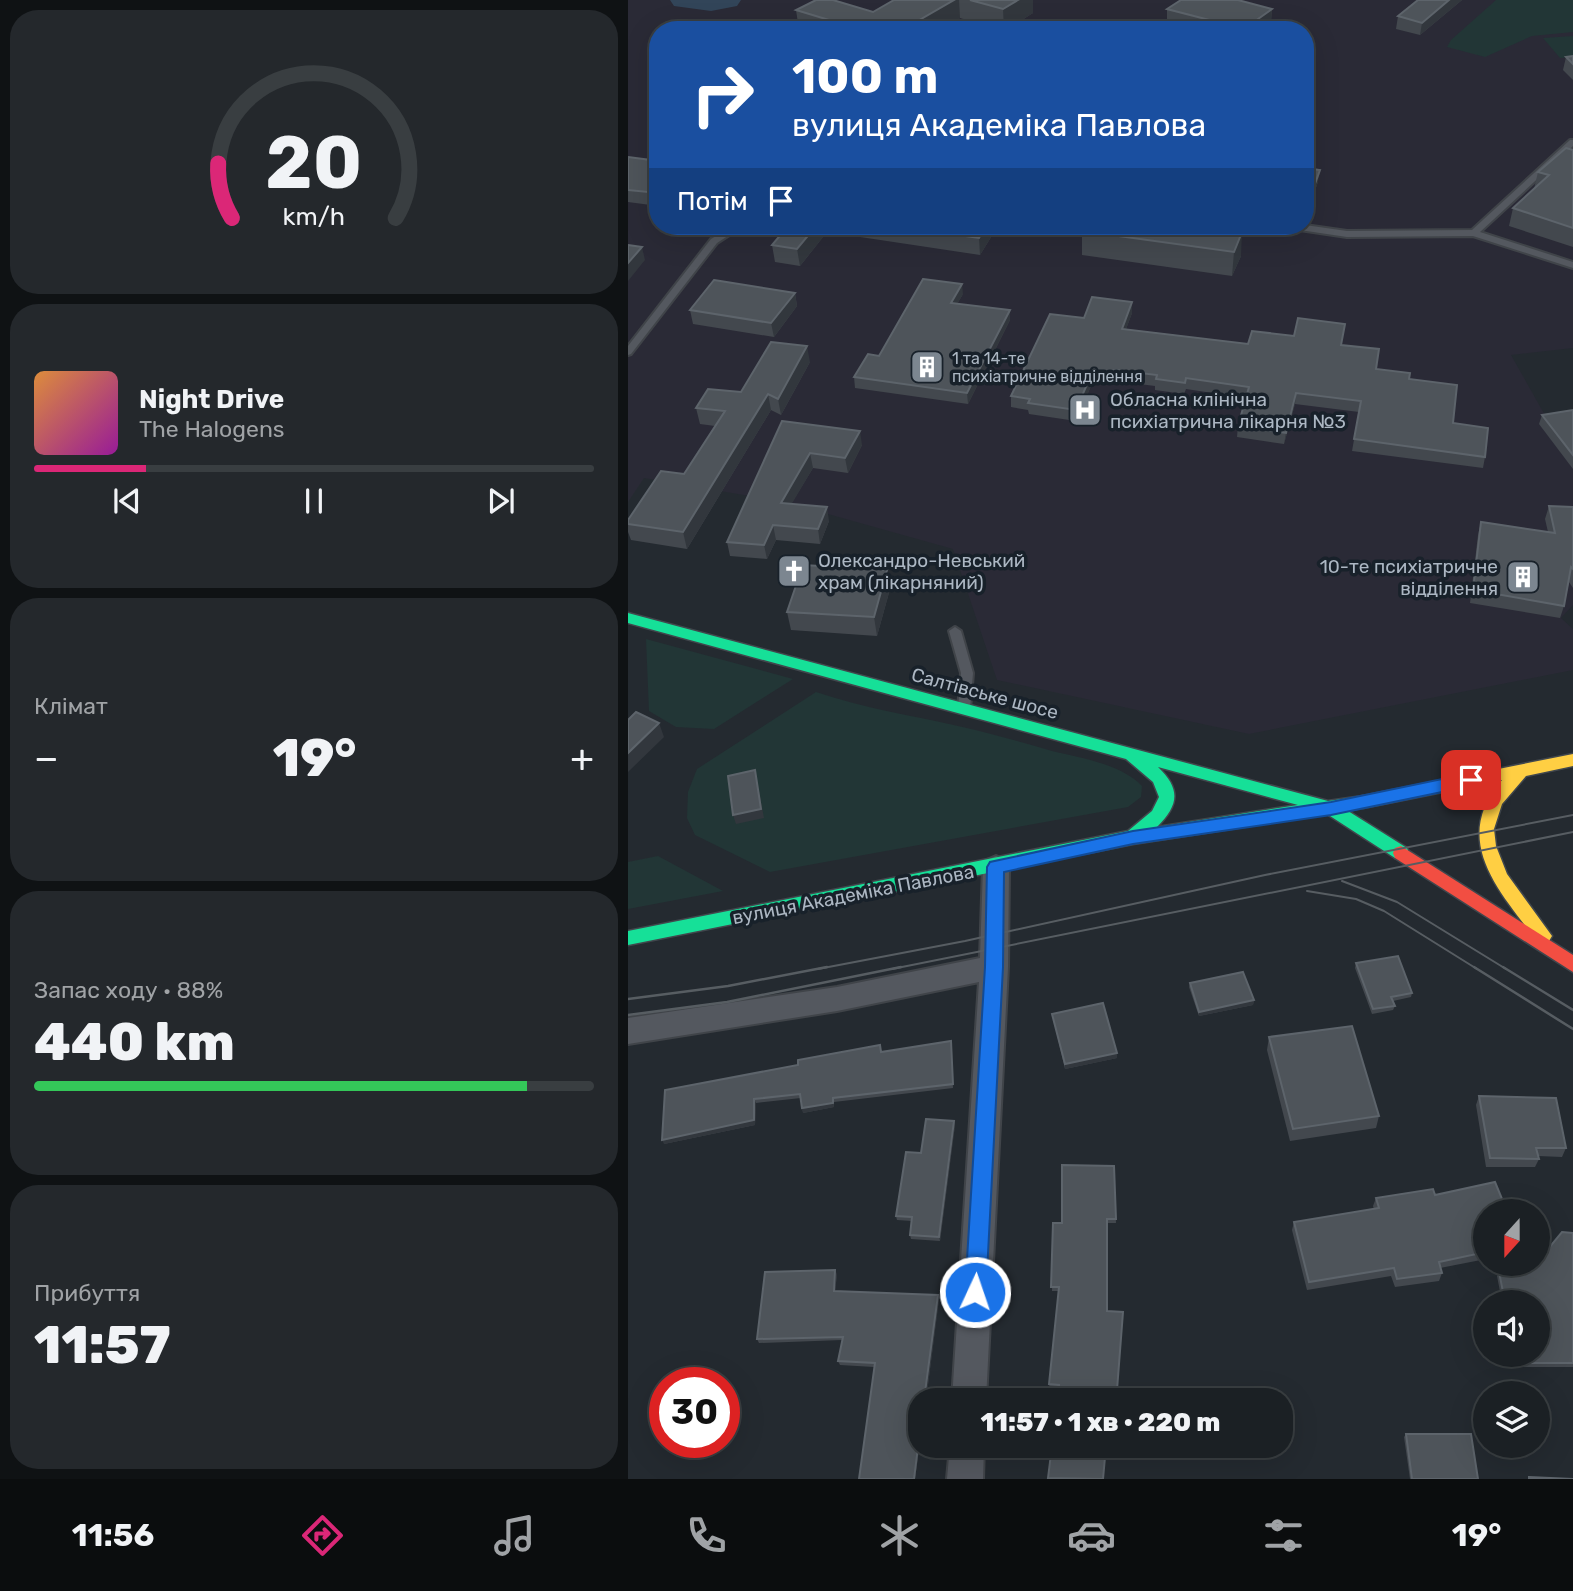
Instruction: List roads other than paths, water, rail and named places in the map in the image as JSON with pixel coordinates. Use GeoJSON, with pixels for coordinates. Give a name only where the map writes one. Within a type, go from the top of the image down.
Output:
{"type":"FeatureCollection","features":[{"type":"Feature","properties":{"kind":"main road","name":"Салтівське шосе"},"geometry":{"type":"LineString","coordinates":[[628,618],[1331,808]]}},
{"type":"Feature","properties":{"kind":"main road"},"geometry":{"type":"LineString","coordinates":[[1128,754],[1157,773],[1165,781],[1169,791],[1165,813],[1133,837]]}},
{"type":"Feature","properties":{"kind":"main road","name":"вулиця Академіка Павлова"},"geometry":{"type":"LineString","coordinates":[[628,938],[996,867],[1133,837],[1331,808],[1573,760]]}},
{"type":"Feature","properties":{"kind":"main road"},"geometry":{"type":"LineString","coordinates":[[1522,769],[1490,805],[1486,819],[1486,843],[1499,873],[1554,953]]}},
{"type":"Feature","properties":{"kind":"main road"},"geometry":{"type":"LineString","coordinates":[[1331,808],[1573,965]]}},
{"type":"Feature","properties":{"kind":"street"},"geometry":{"type":"LineString","coordinates":[[970,1388],[994,967],[996,867]]}},
{"type":"Feature","properties":{"kind":"street"},"geometry":{"type":"LineString","coordinates":[[628,1031],[837,999],[994,967]]}},
{"type":"Feature","properties":{"kind":"street"},"geometry":{"type":"LineString","coordinates":[[965,1479],[966,1458]]}},
{"type":"Feature","properties":{"kind":"lane"},"geometry":{"type":"LineString","coordinates":[[1474,233],[1573,142]]}},
{"type":"Feature","properties":{"kind":"lane"},"geometry":{"type":"LineString","coordinates":[[1314,229],[1347,234],[1474,233],[1573,265]]}},
{"type":"Feature","properties":{"kind":"lane"},"geometry":{"type":"LineString","coordinates":[[628,352],[714,241],[724,235]]}},
{"type":"Feature","properties":{"kind":"lane"},"geometry":{"type":"LineString","coordinates":[[955,631],[967,673],[964,709]]}},
{"type":"Feature","properties":{"kind":"waterway"},"geometry":{"type":"LineString","coordinates":[[683,0],[711,3],[728,0]]}},
{"type":"Feature","properties":{"kind":"tram line"},"geometry":{"type":"LineString","coordinates":[[818,969],[965,941],[1265,875],[1573,815]]}},
{"type":"Feature","properties":{"kind":"tram line"},"geometry":{"type":"LineString","coordinates":[[892,969],[1573,832]]}},
{"type":"Feature","properties":{"kind":"tram line"},"geometry":{"type":"LineString","coordinates":[[1342,881],[1397,902],[1506,969]]}},
{"type":"Feature","properties":{"kind":"tram line"},"geometry":{"type":"LineString","coordinates":[[1307,891],[1356,899],[1384,911],[1477,969]]}},
{"type":"Feature","properties":{"kind":"tram line"},"geometry":{"type":"LineString","coordinates":[[628,999],[728,986],[827,967]]}},
{"type":"Feature","properties":{"kind":"tram line"},"geometry":{"type":"LineString","coordinates":[[628,1015],[727,1002],[901,967]]}},
{"type":"Feature","properties":{"kind":"tram line"},"geometry":{"type":"LineString","coordinates":[[1474,967],[1573,1029]]}},
{"type":"Feature","properties":{"kind":"tram line"},"geometry":{"type":"LineString","coordinates":[[1503,967],[1573,1010]]}},
{"type":"Feature","properties":{"kind":"place","name":"1 та 14-те психіатричне відділення"},"geometry":{"type":"Point","coordinates":[927,367]}},
{"type":"Feature","properties":{"kind":"place","name":"Обласна клінічна психіатрична лікарня №3"},"geometry":{"type":"Point","coordinates":[1085,410]}},
{"type":"Feature","properties":{"kind":"place","name":"Олександро-Невський храм (лікарняний)"},"geometry":{"type":"Point","coordinates":[794,571]}},
{"type":"Feature","properties":{"kind":"place","name":"10-те психіатричне відділення"},"geometry":{"type":"Point","coordinates":[1523,577]}}]}
